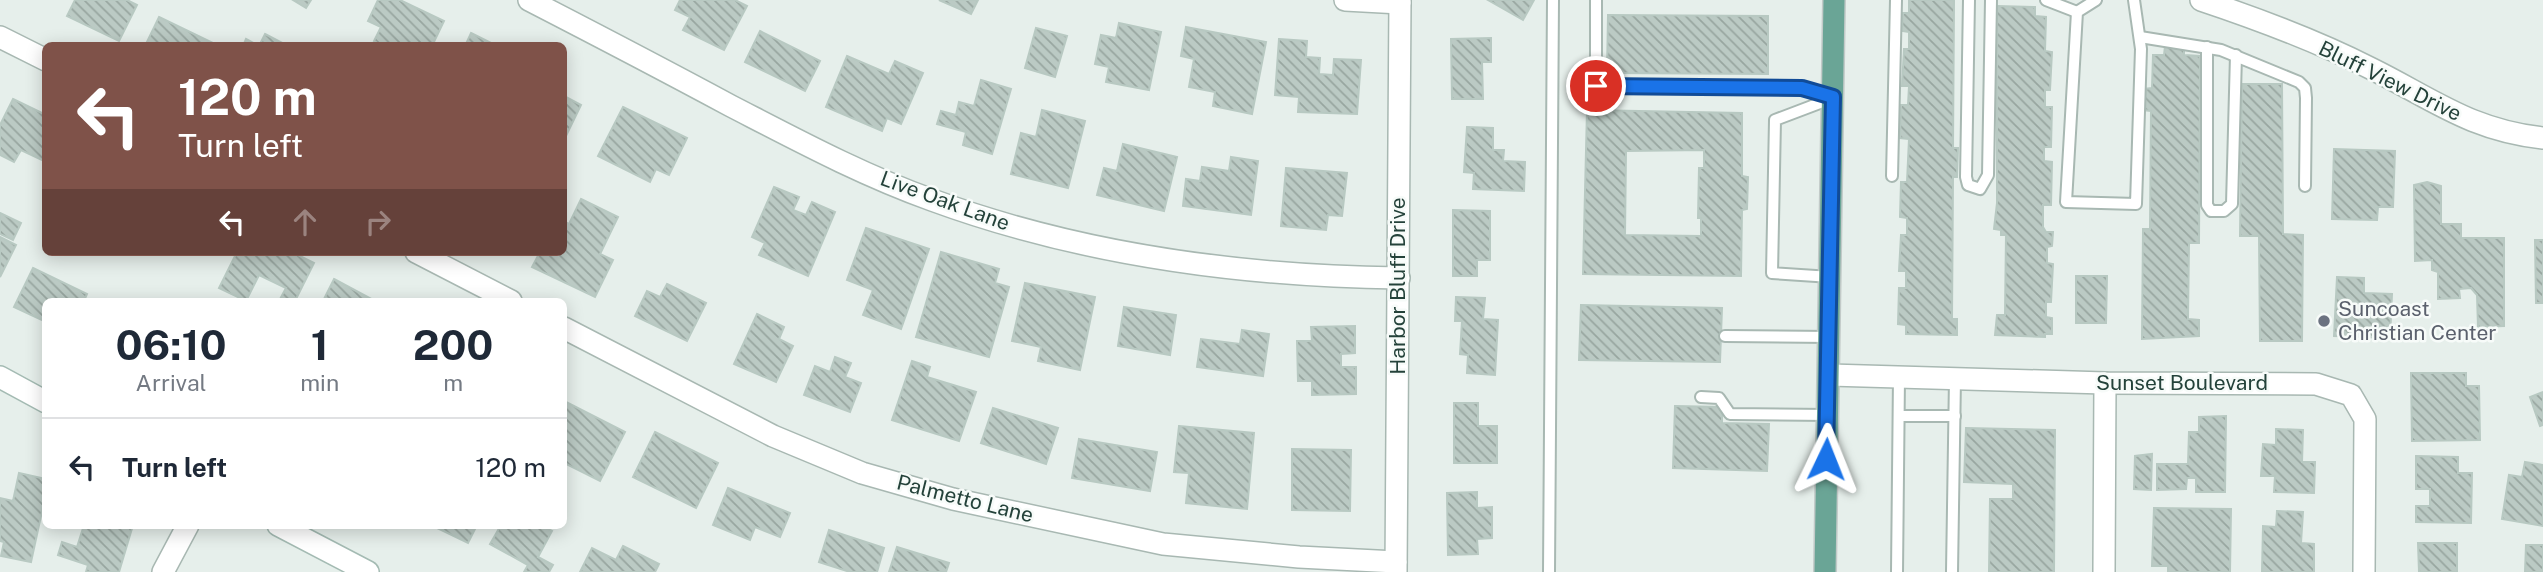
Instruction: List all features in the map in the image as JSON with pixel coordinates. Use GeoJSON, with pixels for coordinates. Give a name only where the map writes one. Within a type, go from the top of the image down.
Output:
{"type":"FeatureCollection","features":[{"type":"Feature","properties":{"kind":"main road"},"geometry":{"type":"LineString","coordinates":[[1825,572],[1834,0]]}},
{"type":"Feature","properties":{"kind":"street","name":"Live Oak Lane"},"geometry":{"type":"LineString","coordinates":[[529,0],[835,160],[932,200],[1032,232],[1128,254],[1244,270],[1320,277],[1399,278]]}},
{"type":"Feature","properties":{"kind":"street"},"geometry":{"type":"LineString","coordinates":[[1345,0],[1400,1]]}},
{"type":"Feature","properties":{"kind":"street","name":"Harbor Bluff Drive"},"geometry":{"type":"LineString","coordinates":[[1396,567],[1400,1]]}},
{"type":"Feature","properties":{"kind":"street","name":"Bluff View Drive"},"geometry":{"type":"LineString","coordinates":[[2213,2],[2370,68],[2451,113],[2487,127],[2543,138]]}},
{"type":"Feature","properties":{"kind":"street"},"geometry":{"type":"LineString","coordinates":[[0,37],[42,58]]}},
{"type":"Feature","properties":{"kind":"street"},"geometry":{"type":"LineString","coordinates":[[424,256],[505,298]]}},
{"type":"Feature","properties":{"kind":"street","name":"Palmetto Lane"},"geometry":{"type":"LineString","coordinates":[[567,330],[773,436],[862,472],[953,499],[1163,544],[1396,567]]}},
{"type":"Feature","properties":{"kind":"street","name":"Sunset Boulevard"},"geometry":{"type":"LineString","coordinates":[[1829,374],[2105,383],[2316,384],[2351,395],[2365,419],[2364,572]]}},
{"type":"Feature","properties":{"kind":"street"},"geometry":{"type":"LineString","coordinates":[[0,377],[42,400]]}},
{"type":"Feature","properties":{"kind":"street"},"geometry":{"type":"LineString","coordinates":[[2104,572],[2105,383]]}},
{"type":"Feature","properties":{"kind":"street"},"geometry":{"type":"LineString","coordinates":[[163,572],[186,529]]}},
{"type":"Feature","properties":{"kind":"street"},"geometry":{"type":"LineString","coordinates":[[286,529],[368,572]]}},
{"type":"Feature","properties":{"kind":"lane"},"geometry":{"type":"LineString","coordinates":[[1549,572],[1553,0]]}},
{"type":"Feature","properties":{"kind":"lane"},"geometry":{"type":"LineString","coordinates":[[1596,0],[1596,86],[1802,88],[1833,97]]}},
{"type":"Feature","properties":{"kind":"lane"},"geometry":{"type":"LineString","coordinates":[[1892,176],[1896,0]]}},
{"type":"Feature","properties":{"kind":"lane"},"geometry":{"type":"LineString","coordinates":[[1969,0],[1966,177],[1973,189],[1980,189],[1985,184],[1987,175],[1991,0]]}},
{"type":"Feature","properties":{"kind":"lane"},"geometry":{"type":"LineString","coordinates":[[2046,0],[2077,12]]}},
{"type":"Feature","properties":{"kind":"lane"},"geometry":{"type":"LineString","coordinates":[[2077,12],[2096,0]]}},
{"type":"Feature","properties":{"kind":"lane"},"geometry":{"type":"LineString","coordinates":[[2077,12],[2066,202],[2136,204],[2140,37],[2134,0]]}},
{"type":"Feature","properties":{"kind":"lane"},"geometry":{"type":"LineString","coordinates":[[2140,37],[2207,47],[2236,55],[2305,88],[2305,186]]}},
{"type":"Feature","properties":{"kind":"lane"},"geometry":{"type":"LineString","coordinates":[[2207,47],[2207,205],[2211,211],[2224,211],[2232,204],[2236,55]]}},
{"type":"Feature","properties":{"kind":"lane"},"geometry":{"type":"LineString","coordinates":[[1831,277],[1772,273],[1775,120],[1833,97]]}},
{"type":"Feature","properties":{"kind":"lane"},"geometry":{"type":"LineString","coordinates":[[1725,336],[1830,337]]}},
{"type":"Feature","properties":{"kind":"lane"},"geometry":{"type":"LineString","coordinates":[[1898,572],[1899,377]]}},
{"type":"Feature","properties":{"kind":"lane"},"geometry":{"type":"LineString","coordinates":[[1952,572],[1955,378]]}},
{"type":"Feature","properties":{"kind":"lane"},"geometry":{"type":"LineString","coordinates":[[1701,397],[1719,398],[1730,414],[1828,415]]}},
{"type":"Feature","properties":{"kind":"lane"},"geometry":{"type":"LineString","coordinates":[[1899,416],[1955,416]]}},
{"type":"Feature","properties":{"kind":"building"},"geometry":{"type":"Polygon","coordinates":[[[75,0],[127,0],[137,5],[119,41],[67,16],[75,0]]]}},
{"type":"Feature","properties":{"kind":"building"},"geometry":{"type":"Polygon","coordinates":[[[293,0],[311,0],[306,8],[293,0]]]}},
{"type":"Feature","properties":{"kind":"building"},"geometry":{"type":"Polygon","coordinates":[[[378,0],[400,0],[444,21],[434,42],[376,42],[381,27],[368,21],[378,0]]]}},
{"type":"Feature","properties":{"kind":"building"},"geometry":{"type":"Polygon","coordinates":[[[680,0],[735,0],[747,6],[724,50],[683,30],[690,17],[675,10],[680,0]]]}},
{"type":"Feature","properties":{"kind":"building"},"geometry":{"type":"Polygon","coordinates":[[[939,0],[978,0],[971,14],[939,0]]]}},
{"type":"Feature","properties":{"kind":"building"},"geometry":{"type":"Polygon","coordinates":[[[1488,0],[1534,0],[1523,20],[1488,0]]]}},
{"type":"Feature","properties":{"kind":"building"},"geometry":{"type":"Polygon","coordinates":[[[1909,0],[1954,0],[1953,148],[1958,148],[1957,177],[1953,177],[1952,319],[1957,319],[1957,335],[1906,334],[1906,325],[1898,324],[1899,288],[1906,288],[1906,271],[1899,271],[1901,235],[1907,235],[1907,218],[1900,217],[1901,182],[1907,182],[1909,139],[1900,138],[1901,105],[1908,105],[1909,86],[1902,86],[1904,49],[1909,49],[1909,32],[1902,31],[1903,13],[1909,13],[1909,0]]]}},
{"type":"Feature","properties":{"kind":"building"},"geometry":{"type":"Polygon","coordinates":[[[1997,6],[2035,7],[2035,16],[2046,17],[2045,51],[2052,52],[2050,90],[2045,90],[2045,107],[2052,107],[2051,147],[2044,147],[2044,161],[2052,162],[2051,205],[2043,205],[2043,227],[2046,232],[2053,232],[2052,246],[2047,247],[2047,263],[2053,264],[2051,302],[2046,302],[2046,317],[2052,318],[2052,334],[2045,334],[2045,337],[1995,335],[1997,315],[2005,315],[2006,235],[2001,235],[2001,230],[1994,229],[1997,203],[1997,6]]]}},
{"type":"Feature","properties":{"kind":"building"},"geometry":{"type":"Polygon","coordinates":[[[1608,15],[1768,16],[1768,74],[1607,73],[1608,15]]]}},
{"type":"Feature","properties":{"kind":"building"},"geometry":{"type":"Polygon","coordinates":[[[159,17],[211,42],[147,42],[159,17]]]}},
{"type":"Feature","properties":{"kind":"building"},"geometry":{"type":"Polygon","coordinates":[[[1119,23],[1161,32],[1149,90],[1106,82],[1109,67],[1095,64],[1101,35],[1116,38],[1119,23]]]}},
{"type":"Feature","properties":{"kind":"building"},"geometry":{"type":"Polygon","coordinates":[[[1186,27],[1266,42],[1252,114],[1213,106],[1215,92],[1189,87],[1194,59],[1181,56],[1186,27]]]}},
{"type":"Feature","properties":{"kind":"building"},"geometry":{"type":"Polygon","coordinates":[[[1036,28],[1067,36],[1055,77],[1025,68],[1036,28]]]}},
{"type":"Feature","properties":{"kind":"building"},"geometry":{"type":"Polygon","coordinates":[[[760,31],[820,61],[805,91],[745,62],[760,31]]]}},
{"type":"Feature","properties":{"kind":"building"},"geometry":{"type":"Polygon","coordinates":[[[471,33],[489,42],[467,42],[471,33]]]}},
{"type":"Feature","properties":{"kind":"building"},"geometry":{"type":"Polygon","coordinates":[[[265,34],[280,42],[261,42],[265,34]]]}},
{"type":"Feature","properties":{"kind":"building"},"geometry":{"type":"Polygon","coordinates":[[[1491,38],[1491,62],[1482,62],[1483,99],[1452,99],[1451,39],[1491,38]]]}},
{"type":"Feature","properties":{"kind":"building"},"geometry":{"type":"Polygon","coordinates":[[[1279,39],[1307,41],[1306,57],[1320,58],[1319,74],[1333,75],[1334,59],[1361,60],[1357,114],[1298,112],[1299,97],[1275,95],[1279,39]]]}},
{"type":"Feature","properties":{"kind":"building"},"geometry":{"type":"Polygon","coordinates":[[[2165,46],[2184,48],[2184,55],[2200,56],[2199,243],[2189,243],[2188,319],[2199,320],[2199,336],[2142,339],[2143,229],[2150,229],[2151,111],[2143,110],[2144,89],[2152,88],[2153,55],[2164,55],[2165,46]]]}},
{"type":"Feature","properties":{"kind":"building"},"geometry":{"type":"Polygon","coordinates":[[[847,56],[889,74],[895,61],[923,73],[901,124],[887,118],[882,131],[826,107],[847,56]]]}},
{"type":"Feature","properties":{"kind":"building"},"geometry":{"type":"Polygon","coordinates":[[[981,80],[1011,89],[992,154],[963,145],[966,132],[937,124],[941,111],[956,115],[959,102],[974,106],[981,80]]]}},
{"type":"Feature","properties":{"kind":"building"},"geometry":{"type":"Polygon","coordinates":[[[2242,84],[2282,84],[2283,234],[2303,235],[2302,341],[2260,341],[2259,236],[2240,236],[2242,84]]]}},
{"type":"Feature","properties":{"kind":"building"},"geometry":{"type":"Polygon","coordinates":[[[567,98],[581,105],[567,134],[567,98]]]}},
{"type":"Feature","properties":{"kind":"building"},"geometry":{"type":"Polygon","coordinates":[[[13,99],[42,113],[42,160],[21,150],[14,162],[0,155],[0,125],[13,99]]]}},
{"type":"Feature","properties":{"kind":"building"},"geometry":{"type":"Polygon","coordinates":[[[623,107],[687,138],[669,175],[656,169],[650,182],[598,156],[623,107]]]}},
{"type":"Feature","properties":{"kind":"building"},"geometry":{"type":"Polygon","coordinates":[[[1042,110],[1085,121],[1068,188],[1011,174],[1021,133],[1036,137],[1042,110]]]}},
{"type":"Feature","properties":{"kind":"building"},"geometry":{"type":"Polygon","coordinates":[[[1587,110],[1742,113],[1742,176],[1748,177],[1747,209],[1742,210],[1741,276],[1583,274],[1587,110]],[[1704,150],[1626,151],[1625,235],[1701,236],[1701,218],[1698,218],[1699,168],[1704,168],[1704,150]]]}},
{"type":"Feature","properties":{"kind":"building"},"geometry":{"type":"Polygon","coordinates":[[[1467,127],[1493,128],[1493,150],[1504,150],[1503,161],[1525,162],[1524,191],[1473,189],[1474,173],[1464,172],[1467,127]]]}},
{"type":"Feature","properties":{"kind":"building"},"geometry":{"type":"Polygon","coordinates":[[[1123,144],[1177,157],[1164,211],[1097,195],[1104,168],[1117,171],[1123,144]]]}},
{"type":"Feature","properties":{"kind":"building"},"geometry":{"type":"Polygon","coordinates":[[[2334,149],[2395,151],[2393,207],[2378,207],[2377,220],[2332,219],[2334,149]]]}},
{"type":"Feature","properties":{"kind":"building"},"geometry":{"type":"Polygon","coordinates":[[[1231,157],[1258,161],[1251,215],[1183,206],[1186,179],[1200,181],[1202,167],[1229,171],[1231,157]]]}},
{"type":"Feature","properties":{"kind":"building"},"geometry":{"type":"Polygon","coordinates":[[[1286,168],[1347,173],[1342,216],[1328,215],[1326,230],[1281,226],[1286,168]]]}},
{"type":"Feature","properties":{"kind":"building"},"geometry":{"type":"Polygon","coordinates":[[[2427,182],[2441,186],[2441,224],[2461,224],[2461,238],[2504,238],[2504,326],[2478,327],[2477,295],[2471,288],[2459,289],[2460,298],[2438,299],[2438,272],[2432,270],[2432,260],[2415,261],[2414,185],[2427,182]]]}},
{"type":"Feature","properties":{"kind":"building"},"geometry":{"type":"Polygon","coordinates":[[[774,187],[799,197],[793,210],[806,215],[812,202],[835,212],[808,276],[759,255],[765,243],[752,237],[774,187]]]}},
{"type":"Feature","properties":{"kind":"building"},"geometry":{"type":"Polygon","coordinates":[[[581,199],[618,217],[600,254],[613,260],[595,297],[532,267],[538,256],[567,256],[567,223],[569,224],[581,199]]]}},
{"type":"Feature","properties":{"kind":"building"},"geometry":{"type":"Polygon","coordinates":[[[1453,210],[1490,211],[1490,260],[1477,260],[1477,276],[1453,276],[1453,210]]]}},
{"type":"Feature","properties":{"kind":"building"},"geometry":{"type":"Polygon","coordinates":[[[0,213],[21,223],[13,240],[0,234],[0,213]]]}},
{"type":"Feature","properties":{"kind":"building"},"geometry":{"type":"Polygon","coordinates":[[[866,228],[929,249],[901,329],[863,315],[873,290],[847,280],[866,228]]]}},
{"type":"Feature","properties":{"kind":"building"},"geometry":{"type":"Polygon","coordinates":[[[0,237],[16,245],[0,277],[0,237]]]}},
{"type":"Feature","properties":{"kind":"building"},"geometry":{"type":"Polygon","coordinates":[[[2535,240],[2543,240],[2543,303],[2536,303],[2535,240]]]}},
{"type":"Feature","properties":{"kind":"building"},"geometry":{"type":"Polygon","coordinates":[[[941,252],[999,269],[995,283],[1009,287],[989,357],[916,337],[941,252]]]}},
{"type":"Feature","properties":{"kind":"building"},"geometry":{"type":"Polygon","coordinates":[[[235,256],[300,256],[314,263],[296,298],[281,298],[286,288],[259,275],[248,298],[240,298],[219,288],[235,256]]]}},
{"type":"Feature","properties":{"kind":"building"},"geometry":{"type":"Polygon","coordinates":[[[33,268],[87,294],[85,298],[42,298],[42,320],[14,307],[33,268]]]}},
{"type":"Feature","properties":{"kind":"building"},"geometry":{"type":"Polygon","coordinates":[[[2076,276],[2107,276],[2106,323],[2076,323],[2076,276]]]}},
{"type":"Feature","properties":{"kind":"building"},"geometry":{"type":"Polygon","coordinates":[[[2337,277],[2364,278],[2364,293],[2392,294],[2390,338],[2334,336],[2337,277]]]}},
{"type":"Feature","properties":{"kind":"building"},"geometry":{"type":"Polygon","coordinates":[[[334,279],[369,298],[324,298],[334,279]]]}},
{"type":"Feature","properties":{"kind":"building"},"geometry":{"type":"Polygon","coordinates":[[[1025,283],[1095,297],[1080,370],[1038,361],[1041,347],[1012,341],[1025,283]]]}},
{"type":"Feature","properties":{"kind":"building"},"geometry":{"type":"Polygon","coordinates":[[[667,284],[706,303],[687,341],[635,316],[647,291],[660,297],[667,284]]]}},
{"type":"Feature","properties":{"kind":"building"},"geometry":{"type":"Polygon","coordinates":[[[1456,297],[1485,298],[1483,319],[1498,320],[1495,375],[1467,373],[1468,355],[1460,354],[1462,321],[1455,321],[1456,297]]]}},
{"type":"Feature","properties":{"kind":"building"},"geometry":{"type":"Polygon","coordinates":[[[1581,305],[1722,308],[1720,362],[1579,360],[1581,305]]]}},
{"type":"Feature","properties":{"kind":"building"},"geometry":{"type":"Polygon","coordinates":[[[1124,307],[1176,315],[1170,355],[1118,346],[1124,307]]]}},
{"type":"Feature","properties":{"kind":"building"},"geometry":{"type":"Polygon","coordinates":[[[757,314],[784,327],[779,339],[793,346],[776,382],[734,364],[757,314]]]}},
{"type":"Feature","properties":{"kind":"building"},"geometry":{"type":"Polygon","coordinates":[[[1355,326],[1355,353],[1341,354],[1341,367],[1356,367],[1356,394],[1312,395],[1312,381],[1298,381],[1297,341],[1312,341],[1311,327],[1355,326]]]}},
{"type":"Feature","properties":{"kind":"building"},"geometry":{"type":"Polygon","coordinates":[[[1242,330],[1269,334],[1263,376],[1197,367],[1201,339],[1240,344],[1242,330]]]}},
{"type":"Feature","properties":{"kind":"building"},"geometry":{"type":"Polygon","coordinates":[[[835,357],[851,363],[845,377],[861,383],[850,412],[804,395],[815,366],[830,372],[835,357]]]}},
{"type":"Feature","properties":{"kind":"building"},"geometry":{"type":"Polygon","coordinates":[[[912,361],[930,367],[927,377],[976,392],[959,441],[892,420],[912,361]]]}},
{"type":"Feature","properties":{"kind":"building"},"geometry":{"type":"Polygon","coordinates":[[[2411,373],[2466,373],[2466,386],[2479,386],[2480,440],[2412,441],[2411,373]]]}},
{"type":"Feature","properties":{"kind":"building"},"geometry":{"type":"Polygon","coordinates":[[[2543,392],[2543,425],[2540,426],[2530,397],[2543,392]]]}},
{"type":"Feature","properties":{"kind":"building"},"geometry":{"type":"Polygon","coordinates":[[[567,403],[625,432],[600,481],[567,464],[567,403]]]}},
{"type":"Feature","properties":{"kind":"building"},"geometry":{"type":"Polygon","coordinates":[[[1454,403],[1478,403],[1478,426],[1497,426],[1497,463],[1454,463],[1454,403]]]}},
{"type":"Feature","properties":{"kind":"building"},"geometry":{"type":"Polygon","coordinates":[[[1675,406],[1722,407],[1722,423],[1769,424],[1767,471],[1673,468],[1675,406]]]}},
{"type":"Feature","properties":{"kind":"building"},"geometry":{"type":"Polygon","coordinates":[[[993,408],[1058,428],[1046,464],[981,443],[993,408]]]}},
{"type":"Feature","properties":{"kind":"building"},"geometry":{"type":"Polygon","coordinates":[[[2226,416],[2225,492],[2196,492],[2196,478],[2187,478],[2186,489],[2157,490],[2157,464],[2188,464],[2189,432],[2199,432],[2199,417],[2226,416]]]}},
{"type":"Feature","properties":{"kind":"building"},"geometry":{"type":"Polygon","coordinates":[[[1179,426],[1254,433],[1247,509],[1186,503],[1189,473],[1174,472],[1179,426]]]}},
{"type":"Feature","properties":{"kind":"building"},"geometry":{"type":"Polygon","coordinates":[[[1966,428],[2055,430],[2054,572],[1989,572],[1990,499],[2013,499],[2013,484],[1964,482],[1966,428]]]}},
{"type":"Feature","properties":{"kind":"building"},"geometry":{"type":"Polygon","coordinates":[[[2276,429],[2303,430],[2302,462],[2315,462],[2314,493],[2274,492],[2275,476],[2261,476],[2263,444],[2276,445],[2276,429]]]}},
{"type":"Feature","properties":{"kind":"building"},"geometry":{"type":"Polygon","coordinates":[[[655,432],[718,463],[696,508],[633,477],[655,432]]]}},
{"type":"Feature","properties":{"kind":"building"},"geometry":{"type":"Polygon","coordinates":[[[1079,439],[1157,452],[1150,491],[1072,478],[1079,439]]]}},
{"type":"Feature","properties":{"kind":"building"},"geometry":{"type":"Polygon","coordinates":[[[1292,449],[1351,450],[1350,511],[1292,510],[1292,449]]]}},
{"type":"Feature","properties":{"kind":"building"},"geometry":{"type":"Polygon","coordinates":[[[2152,454],[2151,490],[2134,489],[2135,456],[2152,454]]]}},
{"type":"Feature","properties":{"kind":"building"},"geometry":{"type":"Polygon","coordinates":[[[2416,456],[2458,457],[2458,473],[2472,473],[2471,523],[2416,522],[2416,506],[2430,506],[2430,489],[2416,489],[2416,456]]]}},
{"type":"Feature","properties":{"kind":"building"},"geometry":{"type":"Polygon","coordinates":[[[2525,462],[2543,465],[2543,526],[2502,519],[2509,475],[2522,477],[2525,462]]]}},
{"type":"Feature","properties":{"kind":"building"},"geometry":{"type":"Polygon","coordinates":[[[19,473],[42,478],[42,511],[31,562],[1,556],[4,542],[0,541],[0,498],[13,501],[19,473]]]}},
{"type":"Feature","properties":{"kind":"building"},"geometry":{"type":"Polygon","coordinates":[[[728,488],[790,513],[780,537],[755,527],[750,540],[713,525],[728,488]]]}},
{"type":"Feature","properties":{"kind":"building"},"geometry":{"type":"Polygon","coordinates":[[[1477,492],[1477,508],[1492,507],[1492,538],[1477,539],[1478,554],[1448,555],[1447,493],[1477,492]]]}},
{"type":"Feature","properties":{"kind":"building"},"geometry":{"type":"Polygon","coordinates":[[[2154,508],[2231,509],[2230,572],[2168,572],[2168,566],[2152,566],[2154,508]]]}},
{"type":"Feature","properties":{"kind":"building"},"geometry":{"type":"Polygon","coordinates":[[[2277,511],[2303,512],[2301,543],[2314,544],[2314,572],[2262,572],[2263,526],[2276,527],[2277,511]]]}},
{"type":"Feature","properties":{"kind":"building"},"geometry":{"type":"Polygon","coordinates":[[[83,529],[132,529],[119,572],[86,572],[88,565],[58,555],[62,542],[77,547],[83,529]]]}},
{"type":"Feature","properties":{"kind":"building"},"geometry":{"type":"Polygon","coordinates":[[[439,529],[475,529],[468,543],[439,529]]]}},
{"type":"Feature","properties":{"kind":"building"},"geometry":{"type":"Polygon","coordinates":[[[499,529],[548,529],[552,531],[538,557],[553,565],[549,572],[524,572],[528,565],[490,544],[499,529]]]}},
{"type":"Feature","properties":{"kind":"building"},"geometry":{"type":"Polygon","coordinates":[[[829,530],[884,548],[877,572],[850,572],[819,562],[829,530]]]}},
{"type":"Feature","properties":{"kind":"building"},"geometry":{"type":"Polygon","coordinates":[[[2418,543],[2457,543],[2457,572],[2419,572],[2418,543]]]}},
{"type":"Feature","properties":{"kind":"building"},"geometry":{"type":"Polygon","coordinates":[[[2526,545],[2543,545],[2543,572],[2525,572],[2526,545]]]}},
{"type":"Feature","properties":{"kind":"building"},"geometry":{"type":"Polygon","coordinates":[[[623,546],[659,564],[655,572],[580,572],[592,548],[616,560],[623,546]]]}},
{"type":"Feature","properties":{"kind":"building"},"geometry":{"type":"Polygon","coordinates":[[[897,547],[949,563],[946,572],[889,572],[897,547]]]}},
{"type":"Feature","properties":{"kind":"place","name":"Suncoast Christian Center"},"geometry":{"type":"Point","coordinates":[2324,321]}},
{"type":"Feature","properties":{"kind":"route"},"geometry":{"type":"LineString","coordinates":[[1596,86],[1802,88],[1833,97],[1826,459]]}}]}
